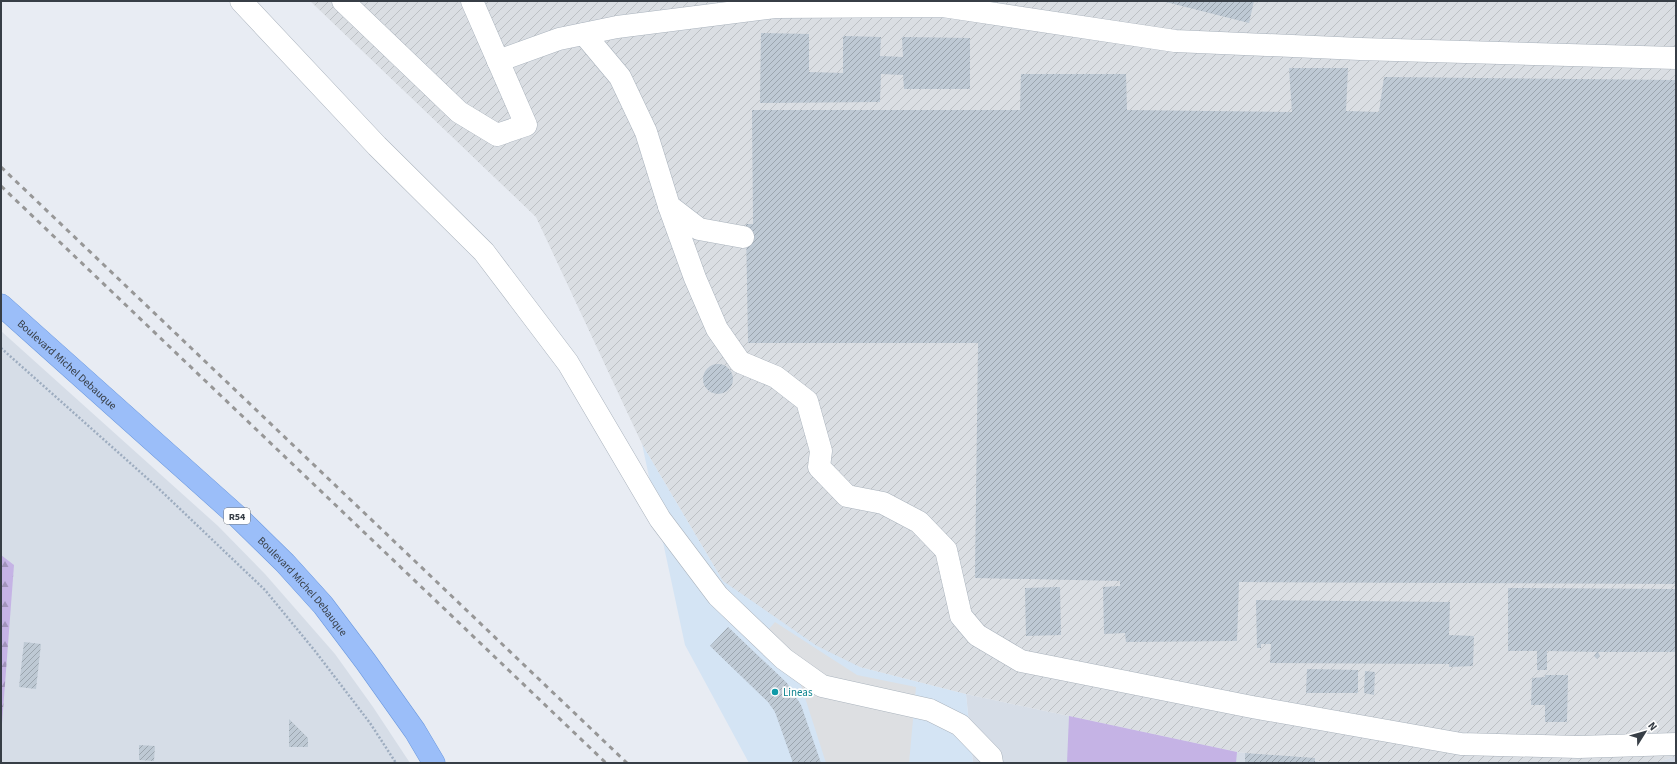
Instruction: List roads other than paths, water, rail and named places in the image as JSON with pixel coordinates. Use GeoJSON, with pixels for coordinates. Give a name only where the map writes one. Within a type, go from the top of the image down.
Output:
{"type":"FeatureCollection","features":[{"type":"Feature","properties":{"kind":"main road","name":"Boulevard Michel Debauque"},"geometry":{"type":"LineString","coordinates":[[1,305],[236,515],[285,563],[324,605],[362,656],[415,731],[434,763]]}},
{"type":"Feature","properties":{"kind":"lane"},"geometry":{"type":"LineString","coordinates":[[241,1],[377,146],[484,252],[568,363],[660,519],[718,596],[784,659],[822,686],[930,710],[960,725],[991,757],[992,763]]}},
{"type":"Feature","properties":{"kind":"lane"},"geometry":{"type":"LineString","coordinates":[[343,1],[459,112],[497,135],[526,125],[472,1]]}},
{"type":"Feature","properties":{"kind":"lane"},"geometry":{"type":"LineString","coordinates":[[1005,1],[1062,24]]}},
{"type":"Feature","properties":{"kind":"lane"},"geometry":{"type":"LineString","coordinates":[[498,61],[559,39],[616,27],[775,7],[831,4],[943,6],[1175,42],[1360,50],[1676,58]]}},
{"type":"Feature","properties":{"kind":"lane"},"geometry":{"type":"LineString","coordinates":[[584,34],[620,77],[646,132],[669,206],[695,278],[717,329],[740,362],[776,377],[807,401],[821,451],[819,468],[847,496],[883,503],[919,522],[946,550],[961,616],[977,635],[1022,661],[1230,702],[1461,744],[1578,747],[1676,744]]}},
{"type":"Feature","properties":{"kind":"lane"},"geometry":{"type":"LineString","coordinates":[[669,206],[698,230],[743,238]]}},
{"type":"Feature","properties":{"kind":"railway"},"geometry":{"type":"LineString","coordinates":[[1,167],[627,763]]}},
{"type":"Feature","properties":{"kind":"railway"},"geometry":{"type":"LineString","coordinates":[[1,186],[606,763]]}},
{"type":"Feature","properties":{"kind":"place","name":"Lineas"},"geometry":{"type":"Point","coordinates":[775,692]}}]}
